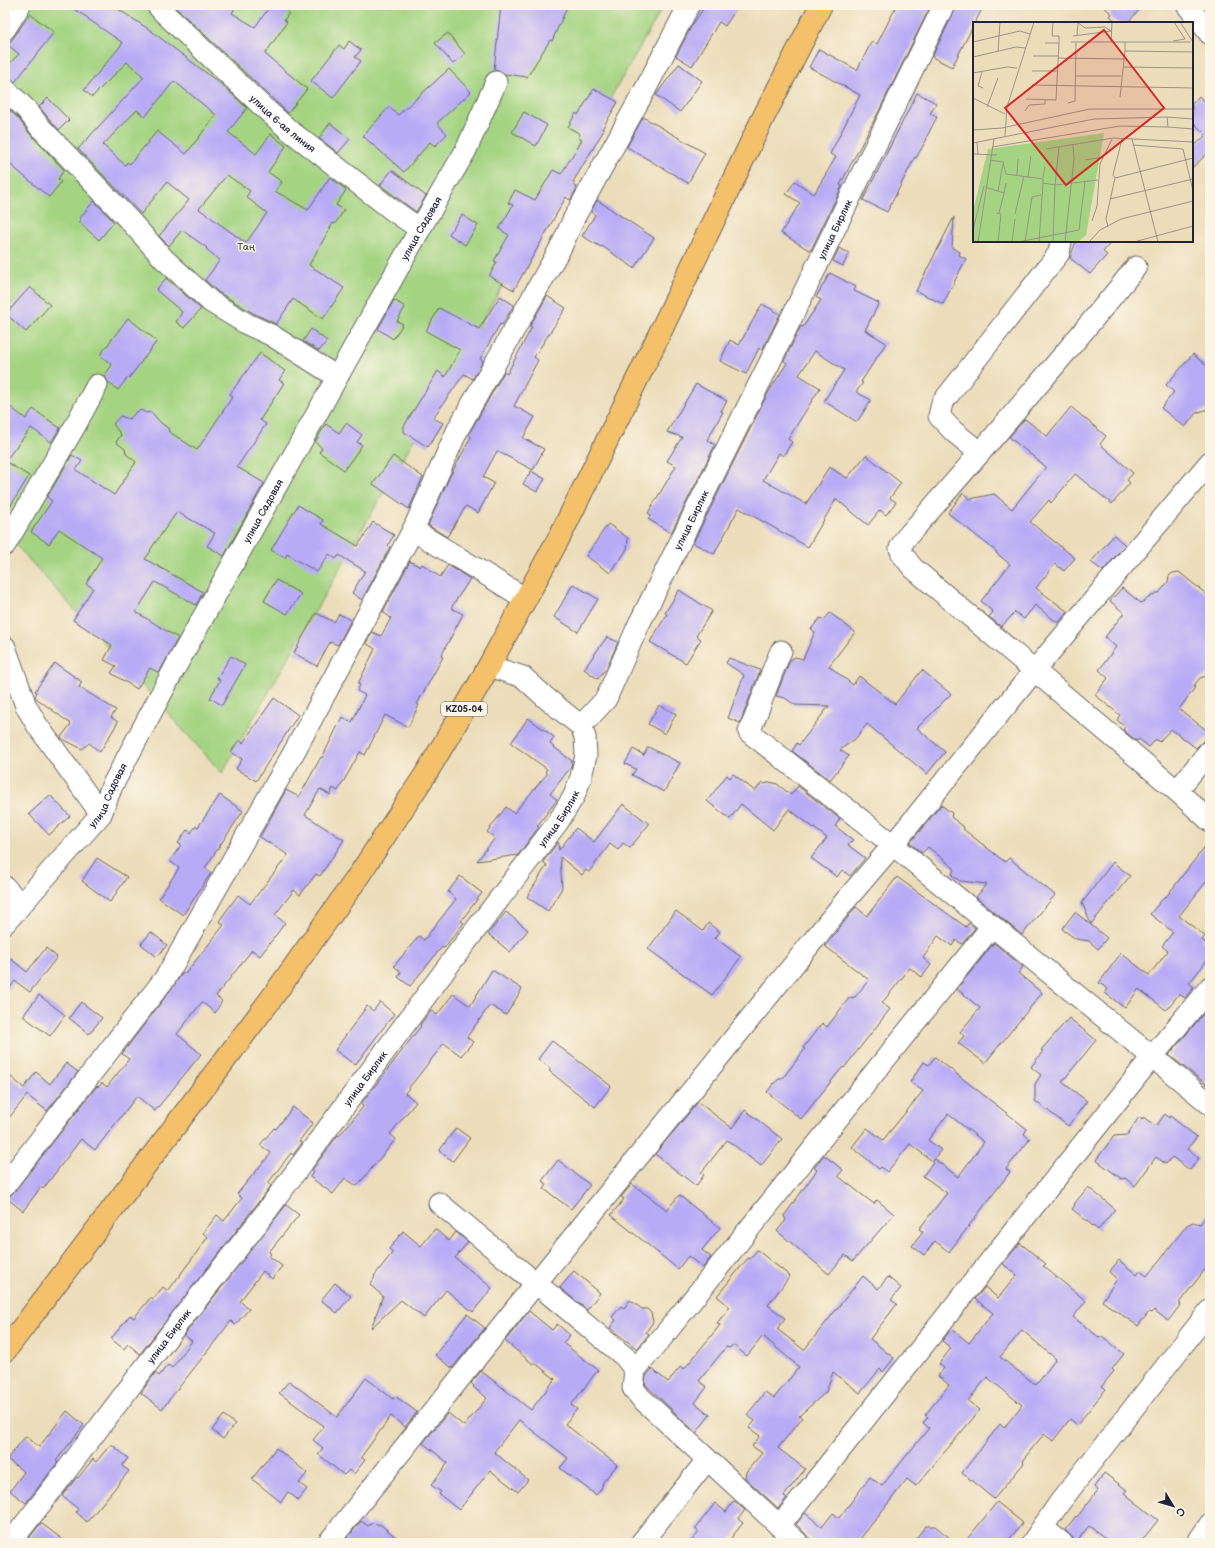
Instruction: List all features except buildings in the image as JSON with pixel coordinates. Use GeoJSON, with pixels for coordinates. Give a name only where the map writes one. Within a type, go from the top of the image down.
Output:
{"type":"FeatureCollection","features":[{"type":"Feature","properties":{"kind":"main road","name":"KZ05-04"},"geometry":{"type":"LineString","coordinates":[[5,1351],[271,999],[355,881],[427,772],[489,666],[564,528],[651,352],[762,120],[821,5]]}},
{"type":"Feature","properties":{"kind":"street"},"geometry":{"type":"LineString","coordinates":[[5,29],[20,5]]}},
{"type":"Feature","properties":{"kind":"street","name":"улица 6-ая линия"},"geometry":{"type":"LineString","coordinates":[[157,5],[268,111],[391,210],[420,229]]}},
{"type":"Feature","properties":{"kind":"street"},"geometry":{"type":"LineString","coordinates":[[5,1185],[166,977],[294,752],[413,530],[458,429],[562,244],[574,218],[646,88],[689,5]]}},
{"type":"Feature","properties":{"kind":"street","name":"улица Бирлик"},"geometry":{"type":"LineString","coordinates":[[10,1543],[261,1218],[454,958],[558,822],[574,796],[581,777],[586,755],[585,737],[581,726],[606,699],[642,620],[944,5]]}},
{"type":"Feature","properties":{"kind":"street"},"geometry":{"type":"LineString","coordinates":[[1187,5],[1210,34]]}},
{"type":"Feature","properties":{"kind":"street","name":"улица Садовая"},"geometry":{"type":"LineString","coordinates":[[5,922],[101,814],[112,786],[128,755],[337,377],[466,150],[496,82]]}},
{"type":"Feature","properties":{"kind":"street"},"geometry":{"type":"LineString","coordinates":[[5,89],[27,110],[39,126],[131,222],[164,259],[189,283],[211,302],[247,324],[271,335],[337,377]]}},
{"type":"Feature","properties":{"kind":"street"},"geometry":{"type":"LineString","coordinates":[[980,453],[953,431],[940,416],[942,403],[1059,253],[1061,242]]}},
{"type":"Feature","properties":{"kind":"street"},"geometry":{"type":"LineString","coordinates":[[1136,267],[980,453],[905,539],[900,548],[913,568],[1177,791],[1210,821]]}},
{"type":"Feature","properties":{"kind":"street"},"geometry":{"type":"LineString","coordinates":[[5,545],[76,426],[97,385]]}},
{"type":"Feature","properties":{"kind":"street"},"geometry":{"type":"LineString","coordinates":[[328,1543],[846,900],[893,845],[1034,671],[1210,462]]}},
{"type":"Feature","properties":{"kind":"street"},"geometry":{"type":"LineString","coordinates":[[413,530],[526,599]]}},
{"type":"Feature","properties":{"kind":"street"},"geometry":{"type":"LineString","coordinates":[[5,648],[26,706],[37,725],[101,814]]}},
{"type":"Feature","properties":{"kind":"street"},"geometry":{"type":"LineString","coordinates":[[781,650],[749,732],[893,845],[1210,1104]]}},
{"type":"Feature","properties":{"kind":"street"},"geometry":{"type":"LineString","coordinates":[[489,666],[523,677],[581,726]]}},
{"type":"Feature","properties":{"kind":"street"},"geometry":{"type":"LineString","coordinates":[[1177,791],[1210,750]]}},
{"type":"Feature","properties":{"kind":"street"},"geometry":{"type":"LineString","coordinates":[[5,887],[20,904]]}},
{"type":"Feature","properties":{"kind":"street"},"geometry":{"type":"LineString","coordinates":[[798,1543],[641,1398],[633,1388],[635,1370],[992,926]]}},
{"type":"Feature","properties":{"kind":"street"},"geometry":{"type":"LineString","coordinates":[[778,1525],[1152,1057],[1210,987]]}},
{"type":"Feature","properties":{"kind":"street"},"geometry":{"type":"LineString","coordinates":[[439,1203],[625,1357],[635,1370]]}},
{"type":"Feature","properties":{"kind":"street"},"geometry":{"type":"LineString","coordinates":[[1062,1543],[1038,1535],[1060,1502],[1210,1310]]}},
{"type":"Feature","properties":{"kind":"street"},"geometry":{"type":"LineString","coordinates":[[641,1543],[707,1460]]}},
{"type":"Feature","properties":{"kind":"street"},"geometry":{"type":"LineString","coordinates":[[1197,1543],[1210,1524]]}},
{"type":"Feature","properties":{"kind":"green space","name":"Таң"},"geometry":{"type":"Polygon","coordinates":[[[5,5],[664,5],[222,773],[5,533],[5,5]]]}}]}
